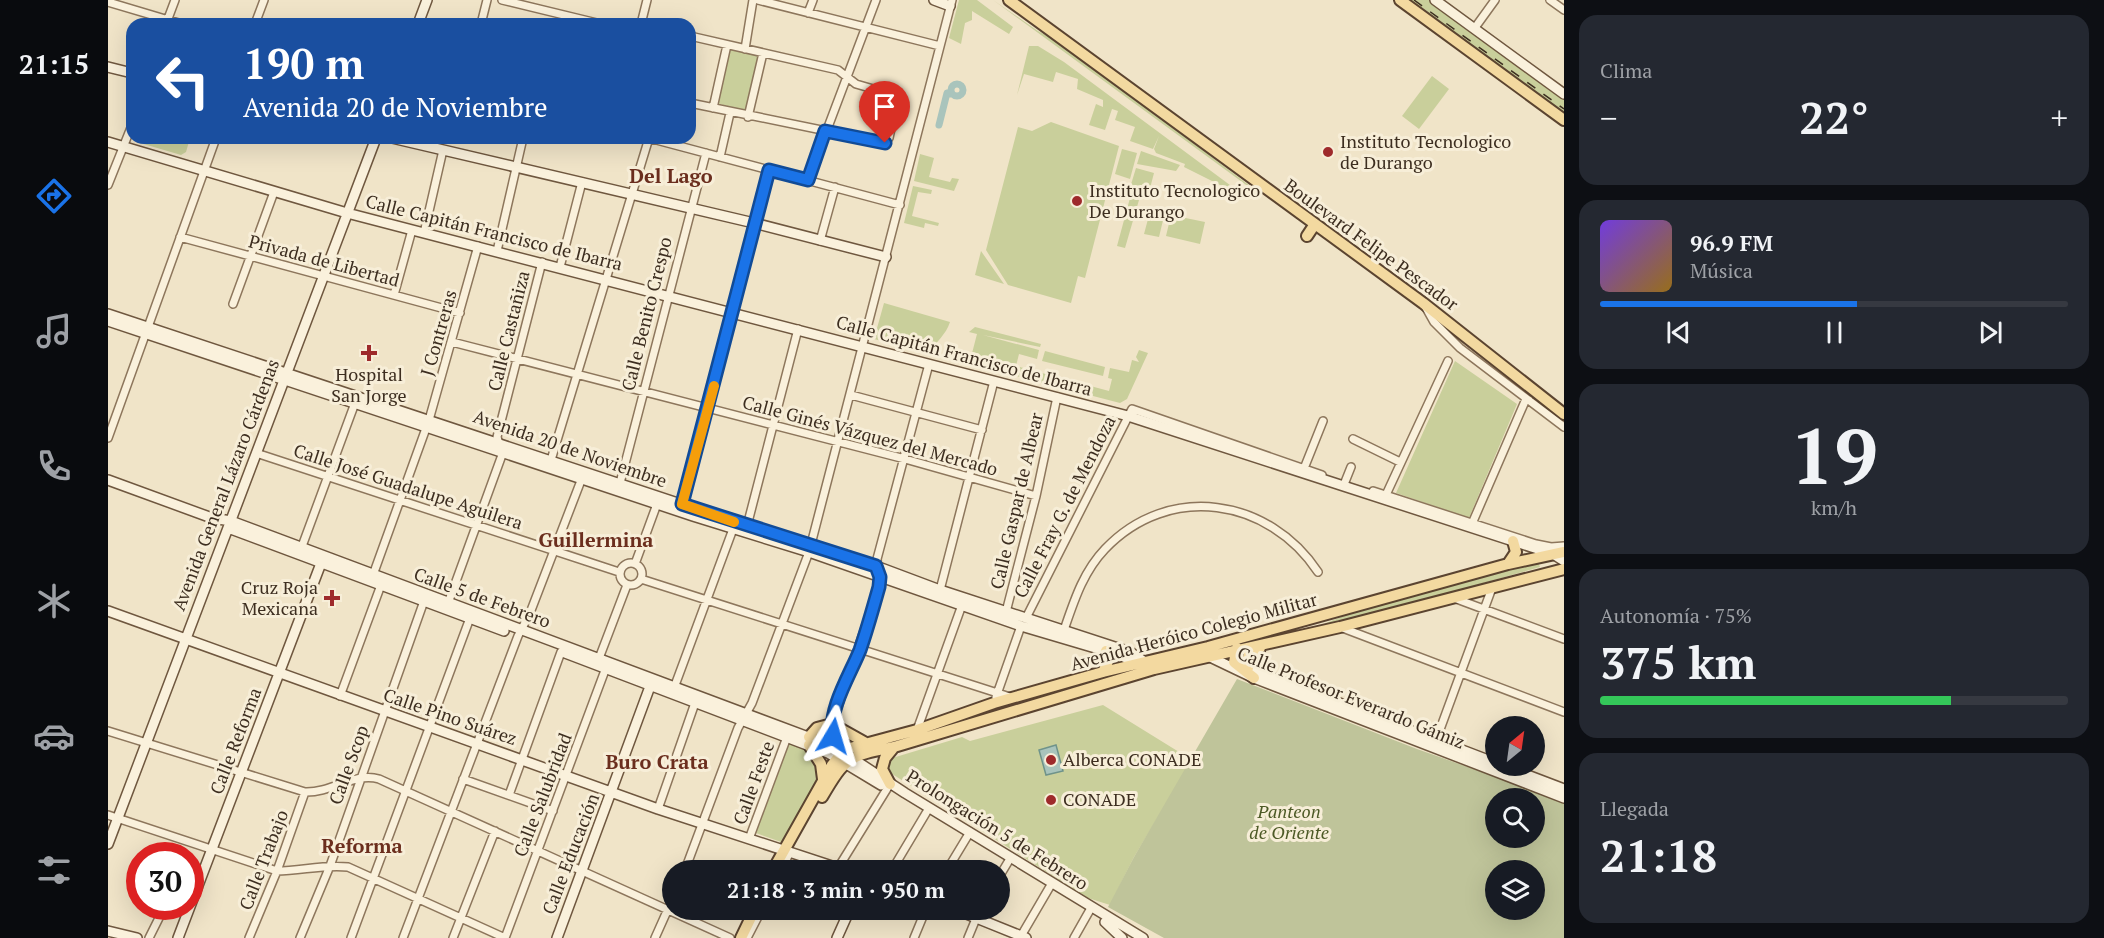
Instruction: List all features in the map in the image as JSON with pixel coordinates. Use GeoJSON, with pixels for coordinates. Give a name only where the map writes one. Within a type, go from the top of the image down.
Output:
{"type":"FeatureCollection","features":[{"type":"Feature","properties":{"kind":"main road","name":"Boulevard Felipe Pescador"},"geometry":{"type":"LineString","coordinates":[[1009,0],[1423,303],[1564,414]]}},
{"type":"Feature","properties":{"kind":"main road"},"geometry":{"type":"LineString","coordinates":[[1400,0],[1564,120]]}},
{"type":"Feature","properties":{"kind":"main road"},"geometry":{"type":"LineString","coordinates":[[1307,236],[1315,224]]}},
{"type":"Feature","properties":{"kind":"main road"},"geometry":{"type":"LineString","coordinates":[[1545,398],[1564,407]]}},
{"type":"Feature","properties":{"kind":"main road"},"geometry":{"type":"LineString","coordinates":[[1508,564],[1516,552],[1514,541]]}},
{"type":"Feature","properties":{"kind":"main road","name":"Avenida Heróico Colegio Militar"},"geometry":{"type":"LineString","coordinates":[[845,756],[866,743],[917,730],[996,698],[1014,698],[1103,672],[1147,667],[1208,652],[1246,638],[1349,608],[1508,564],[1558,553]]}},
{"type":"Feature","properties":{"kind":"main road","name":"Avenida Heróico Colegio Militar"},"geometry":{"type":"LineString","coordinates":[[845,756],[894,747],[1195,650],[1234,656],[1263,646],[1564,569]]}},
{"type":"Feature","properties":{"kind":"main road"},"geometry":{"type":"LineString","coordinates":[[1251,673],[1234,656],[1246,638],[1252,645],[1263,646]]}},
{"type":"Feature","properties":{"kind":"main road"},"geometry":{"type":"LineString","coordinates":[[1251,673],[1248,657],[1263,646]]}},
{"type":"Feature","properties":{"kind":"main road"},"geometry":{"type":"LineString","coordinates":[[1103,648],[1109,662],[1103,672]]}},
{"type":"Feature","properties":{"kind":"main road"},"geometry":{"type":"LineString","coordinates":[[823,780],[821,764],[809,741],[821,726],[832,724],[866,743]]}},
{"type":"Feature","properties":{"kind":"main road"},"geometry":{"type":"LineString","coordinates":[[889,786],[882,769],[885,758],[894,747]]}},
{"type":"Feature","properties":{"kind":"main road"},"geometry":{"type":"LineString","coordinates":[[786,850],[823,780],[845,756]]}},
{"type":"Feature","properties":{"kind":"main road"},"geometry":{"type":"LineString","coordinates":[[780,860],[828,787],[845,756]]}},
{"type":"Feature","properties":{"kind":"main road"},"geometry":{"type":"LineString","coordinates":[[741,938],[750,920]]}},
{"type":"Feature","properties":{"kind":"street"},"geometry":{"type":"LineString","coordinates":[[168,18],[175,0]]}},
{"type":"Feature","properties":{"kind":"street"},"geometry":{"type":"LineString","coordinates":[[257,18],[264,0]]}},
{"type":"Feature","properties":{"kind":"street"},"geometry":{"type":"LineString","coordinates":[[420,18],[427,0]]}},
{"type":"Feature","properties":{"kind":"street"},"geometry":{"type":"LineString","coordinates":[[482,18],[487,0]]}},
{"type":"Feature","properties":{"kind":"street"},"geometry":{"type":"LineString","coordinates":[[502,0],[576,18]]}},
{"type":"Feature","properties":{"kind":"street"},"geometry":{"type":"LineString","coordinates":[[642,18],[646,0]]}},
{"type":"Feature","properties":{"kind":"street"},"geometry":{"type":"LineString","coordinates":[[745,49],[754,7],[753,0]]}},
{"type":"Feature","properties":{"kind":"street"},"geometry":{"type":"LineString","coordinates":[[758,0],[940,46]]}},
{"type":"Feature","properties":{"kind":"street"},"geometry":{"type":"LineString","coordinates":[[808,13],[813,0]]}},
{"type":"Feature","properties":{"kind":"street"},"geometry":{"type":"LineString","coordinates":[[808,180],[876,0]]}},
{"type":"Feature","properties":{"kind":"street"},"geometry":{"type":"LineString","coordinates":[[689,860],[783,624],[810,548],[951,3],[934,0]]}},
{"type":"Feature","properties":{"kind":"street"},"geometry":{"type":"LineString","coordinates":[[1435,0],[1564,94]]}},
{"type":"Feature","properties":{"kind":"street"},"geometry":{"type":"LineString","coordinates":[[1474,29],[1495,0]]}},
{"type":"Feature","properties":{"kind":"street"},"geometry":{"type":"LineString","coordinates":[[1550,0],[1564,10]]}},
{"type":"Feature","properties":{"kind":"street"},"geometry":{"type":"LineString","coordinates":[[108,2],[155,18]]}},
{"type":"Feature","properties":{"kind":"street"},"geometry":{"type":"LineString","coordinates":[[696,37],[838,70],[856,84],[896,97],[888,141],[882,143],[748,117],[696,104]]}},
{"type":"Feature","properties":{"kind":"street"},"geometry":{"type":"LineString","coordinates":[[713,108],[727,45]]}},
{"type":"Feature","properties":{"kind":"street"},"geometry":{"type":"LineString","coordinates":[[748,117],[763,53]]}},
{"type":"Feature","properties":{"kind":"street"},"geometry":{"type":"LineString","coordinates":[[108,67],[126,72]]}},
{"type":"Feature","properties":{"kind":"street"},"geometry":{"type":"LineString","coordinates":[[720,157],[730,113]]}},
{"type":"Feature","properties":{"kind":"street","name":"Calle Capitán Francisco de Ibarra"},"geometry":{"type":"LineString","coordinates":[[108,142],[347,213],[994,381],[1130,413],[1514,541],[1558,553],[1564,561]]}},
{"type":"Feature","properties":{"kind":"street"},"geometry":{"type":"LineString","coordinates":[[108,185],[126,142]]}},
{"type":"Feature","properties":{"kind":"street"},"geometry":{"type":"LineString","coordinates":[[108,438],[214,144]]}},
{"type":"Feature","properties":{"kind":"street","name":"Avenida General Lázaro Cárdenas"},"geometry":{"type":"LineString","coordinates":[[108,844],[374,144]]}},
{"type":"Feature","properties":{"kind":"street"},"geometry":{"type":"LineString","coordinates":[[418,144],[754,223],[886,257]]}},
{"type":"Feature","properties":{"kind":"street"},"geometry":{"type":"LineString","coordinates":[[497,251],[522,144]]}},
{"type":"Feature","properties":{"kind":"street"},"geometry":{"type":"LineString","coordinates":[[551,460],[647,144]]}},
{"type":"Feature","properties":{"kind":"street"},"geometry":{"type":"LineString","coordinates":[[672,144],[900,205]]}},
{"type":"Feature","properties":{"kind":"street"},"geometry":{"type":"LineString","coordinates":[[424,233],[443,150]]}},
{"type":"Feature","properties":{"kind":"street","name":"Calle Benito Crespo"},"geometry":{"type":"LineString","coordinates":[[620,483],[706,153]]}},
{"type":"Feature","properties":{"kind":"street"},"geometry":{"type":"LineString","coordinates":[[682,504],[769,170]]}},
{"type":"Feature","properties":{"kind":"street"},"geometry":{"type":"LineString","coordinates":[[560,267],[582,182]]}},
{"type":"Feature","properties":{"kind":"street"},"geometry":{"type":"LineString","coordinates":[[820,241],[835,188]]}},
{"type":"Feature","properties":{"kind":"street"},"geometry":{"type":"LineString","coordinates":[[233,303],[274,192]]}},
{"type":"Feature","properties":{"kind":"street"},"geometry":{"type":"LineString","coordinates":[[394,295],[412,230]]}},
{"type":"Feature","properties":{"kind":"street","name":"Privada de Libertad"},"geometry":{"type":"LineString","coordinates":[[180,237],[460,313]]}},
{"type":"Feature","properties":{"kind":"street","name":"J Contreras"},"geometry":{"type":"LineString","coordinates":[[373,575],[428,423],[478,246]]}},
{"type":"Feature","properties":{"kind":"street","name":"Calle Castañiza"},"geometry":{"type":"LineString","coordinates":[[447,606],[477,525],[500,447],[517,359],[542,262]]}},
{"type":"Feature","properties":{"kind":"street"},"geometry":{"type":"LineString","coordinates":[[1423,303],[1434,322],[1448,338],[1564,427]]}},
{"type":"Feature","properties":{"kind":"street","name":"Avenida 20 de Noviembre"},"geometry":{"type":"LineString","coordinates":[[108,314],[146,330],[500,447],[582,478],[733,529],[876,566],[1006,612],[1023,622],[1064,630],[1147,667]]}},
{"type":"Feature","properties":{"kind":"street","name":"Avenida 20 de Noviembre"},"geometry":{"type":"LineString","coordinates":[[108,321],[146,330]]}},
{"type":"Feature","properties":{"kind":"street"},"geometry":{"type":"LineString","coordinates":[[747,526],[798,329]]}},
{"type":"Feature","properties":{"kind":"street","name":"Calle Ginés Vázquez del Mercado"},"geometry":{"type":"LineString","coordinates":[[452,342],[905,459],[1036,496]]}},
{"type":"Feature","properties":{"kind":"street"},"geometry":{"type":"LineString","coordinates":[[1323,421],[1303,470],[1385,497],[1448,361]]}},
{"type":"Feature","properties":{"kind":"street"},"geometry":{"type":"LineString","coordinates":[[845,756],[833,736],[832,724],[860,649],[880,577],[876,566],[929,364]]}},
{"type":"Feature","properties":{"kind":"street","name":"Avenida 20 de Noviembre"},"geometry":{"type":"LineString","coordinates":[[286,376],[355,403],[428,423]]}},
{"type":"Feature","properties":{"kind":"street"},"geometry":{"type":"LineString","coordinates":[[940,590],[994,381]]}},
{"type":"Feature","properties":{"kind":"street"},"geometry":{"type":"LineString","coordinates":[[850,395],[982,430]]}},
{"type":"Feature","properties":{"kind":"street","name":"Calle Gaspar de Albear"},"geometry":{"type":"LineString","coordinates":[[1006,612],[1036,496],[1057,397]]}},
{"type":"Feature","properties":{"kind":"street"},"geometry":{"type":"LineString","coordinates":[[1526,399],[1564,422]]}},
{"type":"Feature","properties":{"kind":"street"},"geometry":{"type":"LineString","coordinates":[[1526,399],[1471,525],[1543,546],[1564,546]]}},
{"type":"Feature","properties":{"kind":"street"},"geometry":{"type":"LineString","coordinates":[[301,551],[355,403]]}},
{"type":"Feature","properties":{"kind":"street","name":"Calle Fray G. de Mendoza"},"geometry":{"type":"LineString","coordinates":[[996,698],[1023,622],[1130,413]]}},
{"type":"Feature","properties":{"kind":"street"},"geometry":{"type":"LineString","coordinates":[[1353,439],[1400,462]]}},
{"type":"Feature","properties":{"kind":"street","name":"Avenida 20 de Noviembre"},"geometry":{"type":"LineString","coordinates":[[500,447],[551,460],[810,548],[880,577],[962,605],[1103,648]]}},
{"type":"Feature","properties":{"kind":"street","name":"Calle José Guadalupe Aguilera"},"geometry":{"type":"LineString","coordinates":[[256,453],[619,572]]}},
{"type":"Feature","properties":{"kind":"street"},"geometry":{"type":"LineString","coordinates":[[1345,482],[1351,467]]}},
{"type":"Feature","properties":{"kind":"street"},"geometry":{"type":"LineString","coordinates":[[403,938],[519,633],[530,613],[582,478]]}},
{"type":"Feature","properties":{"kind":"street","name":"Calle 5 de Febrero"},"geometry":{"type":"LineString","coordinates":[[108,480],[301,551],[381,585],[424,601],[447,606],[470,618],[519,633],[561,652],[602,664]]}},
{"type":"Feature","properties":{"kind":"street"},"geometry":{"type":"LineString","coordinates":[[635,564],[657,504]]}},
{"type":"Feature","properties":{"kind":"street"},"geometry":{"type":"LineString","coordinates":[[1064,630],[1083,578],[1105,549],[1135,524],[1184,507],[1210,506],[1235,510],[1258,519],[1294,542],[1318,572]]}},
{"type":"Feature","properties":{"kind":"street"},"geometry":{"type":"LineString","coordinates":[[674,688],[733,529]]}},
{"type":"Feature","properties":{"kind":"street","name":"Calle 5 de Febrero"},"geometry":{"type":"LineString","coordinates":[[322,560],[373,575],[447,606],[651,683],[696,703],[809,741],[845,756]]}},
{"type":"Feature","properties":{"kind":"street","name":"Calle Reforma"},"geometry":{"type":"LineString","coordinates":[[178,938],[322,560]]}},
{"type":"Feature","properties":{"kind":"street"},"geometry":{"type":"LineString","coordinates":[[625,564],[635,564],[640,568],[641,579],[637,584],[627,585],[621,580],[619,572],[625,564]]}},
{"type":"Feature","properties":{"kind":"street"},"geometry":{"type":"LineString","coordinates":[[641,579],[937,674],[996,698]]}},
{"type":"Feature","properties":{"kind":"street"},"geometry":{"type":"LineString","coordinates":[[340,696],[381,585]]}},
{"type":"Feature","properties":{"kind":"street","name":"Calle Salubridad"},"geometry":{"type":"LineString","coordinates":[[505,938],[567,776],[627,585]]}},
{"type":"Feature","properties":{"kind":"street"},"geometry":{"type":"LineString","coordinates":[[1435,745],[1492,588]]}},
{"type":"Feature","properties":{"kind":"street"},"geometry":{"type":"LineString","coordinates":[[1454,598],[1564,639]]}},
{"type":"Feature","properties":{"kind":"street","name":"Calle Scop"},"geometry":{"type":"LineString","coordinates":[[300,938],[330,866],[424,601]]}},
{"type":"Feature","properties":{"kind":"street"},"geometry":{"type":"LineString","coordinates":[[917,730],[962,605]]}},
{"type":"Feature","properties":{"kind":"street","name":"Calle Pino Suárez"},"geometry":{"type":"LineString","coordinates":[[108,611],[658,809],[815,860]]}},
{"type":"Feature","properties":{"kind":"street"},"geometry":{"type":"LineString","coordinates":[[351,938],[470,618]]}},
{"type":"Feature","properties":{"kind":"street"},"geometry":{"type":"LineString","coordinates":[[1340,627],[1564,712]]}},
{"type":"Feature","properties":{"kind":"street"},"geometry":{"type":"LineString","coordinates":[[509,795],[561,652]]}},
{"type":"Feature","properties":{"kind":"street","name":"Calle Profesor Everardo Gámiz"},"geometry":{"type":"LineString","coordinates":[[1208,652],[1251,673],[1564,798]]}},
{"type":"Feature","properties":{"kind":"street","name":"Calle 5 de Febrero"},"geometry":{"type":"LineString","coordinates":[[651,683],[674,688],[787,737],[809,741]]}},
{"type":"Feature","properties":{"kind":"street","name":"Calle Educación"},"geometry":{"type":"LineString","coordinates":[[556,938],[651,683]]}},
{"type":"Feature","properties":{"kind":"street"},"geometry":{"type":"LineString","coordinates":[[658,809],[696,703]]}},
{"type":"Feature","properties":{"kind":"street"},"geometry":{"type":"LineString","coordinates":[[108,731],[305,792],[326,789],[362,777],[379,779],[662,907]]}},
{"type":"Feature","properties":{"kind":"street","name":"Calle Feste"},"geometry":{"type":"LineString","coordinates":[[749,839],[787,737]]}},
{"type":"Feature","properties":{"kind":"street","name":"Calle Profesor Everardo Gámiz"},"geometry":{"type":"LineString","coordinates":[[1435,745],[1485,760]]}},
{"type":"Feature","properties":{"kind":"street","name":"Prolongación 5 de Febrero"},"geometry":{"type":"LineString","coordinates":[[845,756],[1009,860]]}},
{"type":"Feature","properties":{"kind":"street"},"geometry":{"type":"LineString","coordinates":[[1530,776],[1564,789]]}},
{"type":"Feature","properties":{"kind":"street"},"geometry":{"type":"LineString","coordinates":[[463,779],[553,811]]}},
{"type":"Feature","properties":{"kind":"street"},"geometry":{"type":"LineString","coordinates":[[846,860],[889,786]]}},
{"type":"Feature","properties":{"kind":"street","name":"Calle Trabajo"},"geometry":{"type":"LineString","coordinates":[[249,938],[277,871],[305,792]]}},
{"type":"Feature","properties":{"kind":"street"},"geometry":{"type":"LineString","coordinates":[[898,860],[927,810]]}},
{"type":"Feature","properties":{"kind":"street"},"geometry":{"type":"LineString","coordinates":[[108,815],[277,871],[297,872],[330,866],[348,867],[505,938]]}},
{"type":"Feature","properties":{"kind":"street"},"geometry":{"type":"LineString","coordinates":[[453,938],[495,831]]}},
{"type":"Feature","properties":{"kind":"street"},"geometry":{"type":"LineString","coordinates":[[953,860],[968,835]]}},
{"type":"Feature","properties":{"kind":"street"},"geometry":{"type":"LineString","coordinates":[[784,860],[786,850]]}},
{"type":"Feature","properties":{"kind":"street","name":"Prolongación 5 de Febrero"},"geometry":{"type":"LineString","coordinates":[[1010,861],[1124,933]]}},
{"type":"Feature","properties":{"kind":"street"},"geometry":{"type":"LineString","coordinates":[[991,920],[1024,937],[1050,885]]}},
{"type":"Feature","properties":{"kind":"street"},"geometry":{"type":"LineString","coordinates":[[1074,938],[1090,910]]}},
{"type":"Feature","properties":{"kind":"street","name":"Prolongación 5 de Febrero"},"geometry":{"type":"LineString","coordinates":[[1090,910],[1113,928],[1143,938]]}},
{"type":"Feature","properties":{"kind":"street"},"geometry":{"type":"LineString","coordinates":[[149,938],[158,920]]}},
{"type":"Feature","properties":{"kind":"street"},"geometry":{"type":"LineString","coordinates":[[655,938],[663,920]]}},
{"type":"Feature","properties":{"kind":"street"},"geometry":{"type":"LineString","coordinates":[[690,920],[730,938]]}},
{"type":"Feature","properties":{"kind":"street"},"geometry":{"type":"LineString","coordinates":[[747,938],[756,920]]}},
{"type":"Feature","properties":{"kind":"street"},"geometry":{"type":"LineString","coordinates":[[837,938],[845,920]]}},
{"type":"Feature","properties":{"kind":"street"},"geometry":{"type":"LineString","coordinates":[[914,938],[921,920]]}},
{"type":"Feature","properties":{"kind":"street"},"geometry":{"type":"LineString","coordinates":[[968,938],[975,920]]}},
{"type":"Feature","properties":{"kind":"street"},"geometry":{"type":"LineString","coordinates":[[108,931],[136,938]]}},
{"type":"Feature","properties":{"kind":"green space"},"geometry":{"type":"Polygon","coordinates":[[[959,0],[977,0],[1013,27],[1009,34],[972,11],[972,20],[965,23],[961,44],[949,38],[959,0]]]}},
{"type":"Feature","properties":{"kind":"green space"},"geometry":{"type":"Polygon","coordinates":[[[993,0],[1038,31],[1061,43],[1250,186],[1249,187],[993,0]]]}},
{"type":"Feature","properties":{"kind":"green space"},"geometry":{"type":"Polygon","coordinates":[[[1410,0],[1429,0],[1564,99],[1564,113],[1410,0]]]}},
{"type":"Feature","properties":{"kind":"green space"},"geometry":{"type":"Polygon","coordinates":[[[1029,46],[1038,46],[1064,62],[1238,191],[1232,191],[1184,167],[1185,164],[1156,153],[1154,149],[1159,136],[1153,149],[1130,141],[1135,127],[1115,120],[1118,111],[1112,109],[1105,130],[1089,125],[1096,104],[1103,107],[1103,100],[1077,89],[1078,79],[1056,72],[1053,82],[1024,74],[1017,95],[1029,46]]]}},
{"type":"Feature","properties":{"kind":"green space"},"geometry":{"type":"Polygon","coordinates":[[[730,48],[759,55],[745,111],[716,103],[730,48]]]}},
{"type":"Feature","properties":{"kind":"green space"},"geometry":{"type":"Polygon","coordinates":[[[1432,76],[1449,89],[1419,129],[1402,116],[1432,76]]]}},
{"type":"Feature","properties":{"kind":"green space"},"geometry":{"type":"Polygon","coordinates":[[[1051,122],[1119,146],[1085,278],[1078,276],[1071,303],[1008,285],[986,250],[1018,127],[1032,131],[1051,122]]]}},
{"type":"Feature","properties":{"kind":"green space"},"geometry":{"type":"Polygon","coordinates":[[[144,144],[188,144],[186,152],[181,155],[144,144]]]}},
{"type":"Feature","properties":{"kind":"green space"},"geometry":{"type":"Polygon","coordinates":[[[1122,149],[1137,153],[1130,179],[1115,174],[1122,149]]]}},
{"type":"Feature","properties":{"kind":"green space"},"geometry":{"type":"Polygon","coordinates":[[[1141,151],[1180,165],[1176,171],[1137,164],[1141,151]]]}},
{"type":"Feature","properties":{"kind":"green space"},"geometry":{"type":"Polygon","coordinates":[[[920,154],[934,158],[929,177],[950,182],[952,178],[959,179],[954,191],[914,181],[920,154]]]}},
{"type":"Feature","properties":{"kind":"green space"},"geometry":{"type":"Polygon","coordinates":[[[1136,168],[1154,173],[1148,196],[1129,191],[1136,168]]]}},
{"type":"Feature","properties":{"kind":"green space"},"geometry":{"type":"Polygon","coordinates":[[[913,186],[932,190],[931,194],[918,192],[912,216],[939,223],[938,226],[925,223],[924,228],[904,223],[913,186]]]}},
{"type":"Feature","properties":{"kind":"green space"},"geometry":{"type":"Polygon","coordinates":[[[1130,198],[1139,200],[1125,248],[1117,246],[1130,198]]]}},
{"type":"Feature","properties":{"kind":"green space"},"geometry":{"type":"Polygon","coordinates":[[[1151,208],[1165,212],[1159,237],[1144,234],[1151,208]]]}},
{"type":"Feature","properties":{"kind":"green space"},"geometry":{"type":"Polygon","coordinates":[[[1171,215],[1205,222],[1200,244],[1166,236],[1171,215]]]}},
{"type":"Feature","properties":{"kind":"green space"},"geometry":{"type":"Polygon","coordinates":[[[981,251],[1004,284],[975,275],[981,251]]]}},
{"type":"Feature","properties":{"kind":"green space"},"geometry":{"type":"Polygon","coordinates":[[[884,303],[950,322],[930,353],[874,339],[884,303]]]}},
{"type":"Feature","properties":{"kind":"green space"},"geometry":{"type":"Polygon","coordinates":[[[975,327],[1041,344],[1040,347],[983,335],[1039,350],[1037,359],[1019,354],[1016,366],[1109,391],[1112,379],[1108,378],[1110,368],[1129,372],[1132,360],[1139,362],[1136,357],[1139,350],[1148,353],[1127,399],[1120,403],[973,365],[970,361],[977,334],[969,332],[975,327]]]}},
{"type":"Feature","properties":{"kind":"green space"},"geometry":{"type":"Polygon","coordinates":[[[1045,351],[1105,367],[1103,376],[1042,361],[1045,351]]]}},
{"type":"Feature","properties":{"kind":"green space"},"geometry":{"type":"Polygon","coordinates":[[[1455,361],[1517,404],[1469,518],[1396,493],[1455,361]]]}},
{"type":"Feature","properties":{"kind":"green space"},"geometry":{"type":"Polygon","coordinates":[[[1538,562],[1540,567],[1285,639],[1349,614],[1538,562]]]}},
{"type":"Feature","properties":{"kind":"green space","name":"Panteon de Oriente"},"geometry":{"type":"Polygon","coordinates":[[[1237,679],[1485,773],[1485,776],[1493,776],[1527,788],[1485,788],[1485,848],[1545,848],[1545,794],[1564,801],[1564,938],[1164,938],[1108,907],[1134,857],[1237,679]]]}},
{"type":"Feature","properties":{"kind":"green space","name":"CONADE"},"geometry":{"type":"Polygon","coordinates":[[[1103,705],[1192,760],[1134,857],[1110,905],[1088,898],[889,772],[889,759],[962,737],[970,741],[1103,705]]]}},
{"type":"Feature","properties":{"kind":"green space"},"geometry":{"type":"Polygon","coordinates":[[[790,741],[815,755],[820,779],[781,842],[756,833],[790,741]]]}},
{"type":"Feature","properties":{"kind":"water","name":"Alberca CONADE"},"geometry":{"type":"Polygon","coordinates":[[[1056,745],[1063,771],[1046,775],[1039,750],[1056,745]]]}},
{"type":"Feature","properties":{"kind":"waterway"},"geometry":{"type":"LineString","coordinates":[[957,84],[963,90],[957,96],[951,90],[957,84]]}},
{"type":"Feature","properties":{"kind":"waterway"},"geometry":{"type":"LineString","coordinates":[[939,125],[947,93],[951,94]]}},
{"type":"Feature","properties":{"kind":"railway"},"geometry":{"type":"LineString","coordinates":[[1414,0],[1564,109]]}},
{"type":"Feature","properties":{"kind":"slow traffic"},"geometry":{"type":"LineString","coordinates":[[714,386],[682,504],[734,522]]}},
{"type":"Feature","properties":{"kind":"place","name":"Instituto Tecnologico de Durango"},"geometry":{"type":"Point","coordinates":[1328,152]}},
{"type":"Feature","properties":{"kind":"place","name":"Instituto Tecnologico De Durango"},"geometry":{"type":"Point","coordinates":[1077,201]}},
{"type":"Feature","properties":{"kind":"place","name":"Hospital San Jorge"},"geometry":{"type":"Point","coordinates":[369,353]}},
{"type":"Feature","properties":{"kind":"place","name":"Cruz Roja Mexicana"},"geometry":{"type":"Point","coordinates":[332,598]}},
{"type":"Feature","properties":{"kind":"place","name":"Alberca CONADE"},"geometry":{"type":"Point","coordinates":[1051,760]}},
{"type":"Feature","properties":{"kind":"place","name":"CONADE"},"geometry":{"type":"Point","coordinates":[1051,800]}},
{"type":"Feature","properties":{"kind":"district","name":"Del Lago"},"geometry":{"type":"Point","coordinates":[671,176]}},
{"type":"Feature","properties":{"kind":"district","name":"Guillermina"},"geometry":{"type":"Point","coordinates":[596,540]}},
{"type":"Feature","properties":{"kind":"district","name":"Buro Crata"},"geometry":{"type":"Point","coordinates":[657,762]}},
{"type":"Feature","properties":{"kind":"district","name":"Reforma"},"geometry":{"type":"Point","coordinates":[362,846]}},
{"type":"Feature","properties":{"kind":"route"},"geometry":{"type":"LineString","coordinates":[[833,736],[832,724],[836,710],[860,649],[879,587],[880,577],[876,566],[682,504],[769,170],[808,180],[825,131],[885,143]]}}]}
